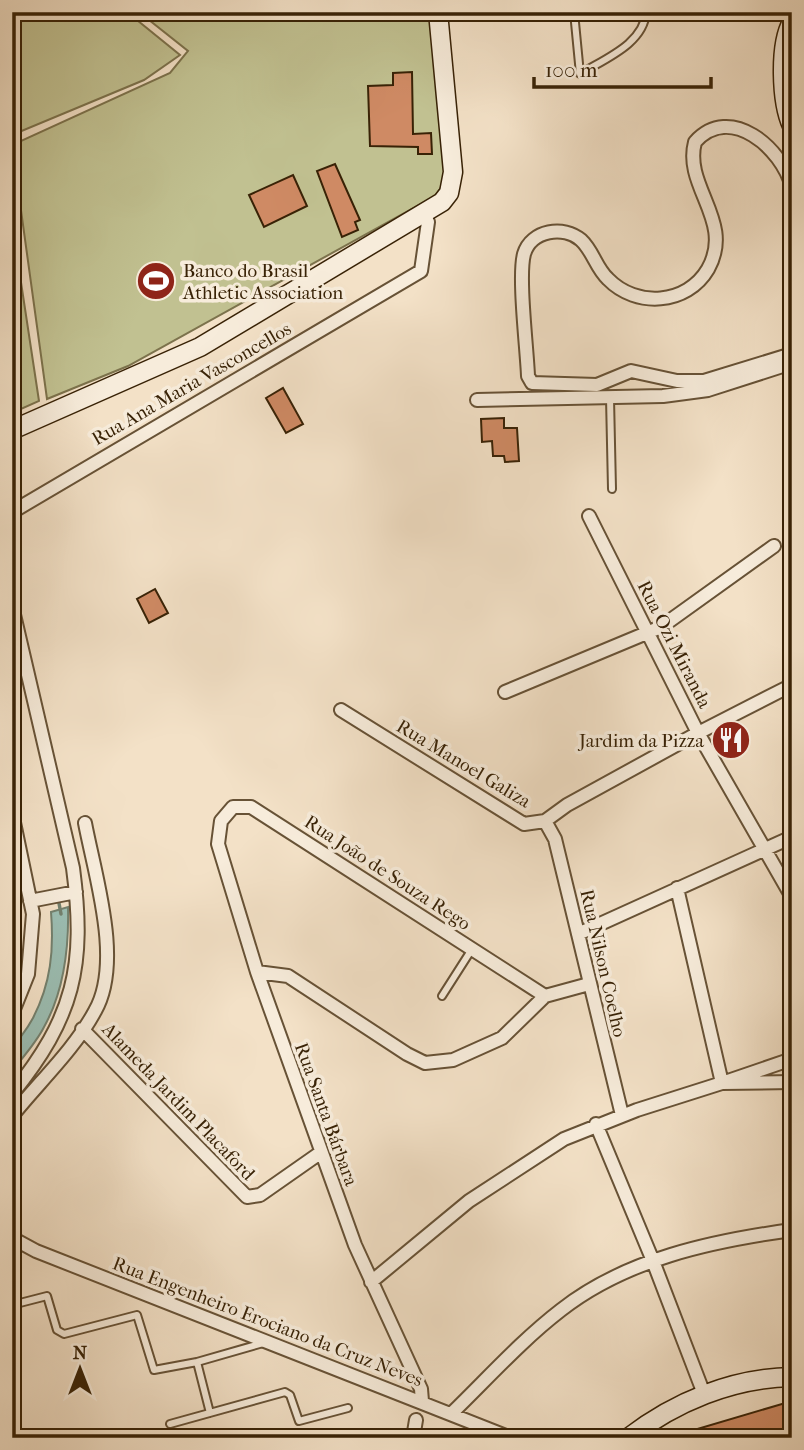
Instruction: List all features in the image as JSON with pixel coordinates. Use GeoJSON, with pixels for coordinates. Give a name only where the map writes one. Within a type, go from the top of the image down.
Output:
{"type":"FeatureCollection","features":[{"type":"Feature","properties":{"kind":"main road"},"geometry":{"type":"LineString","coordinates":[[12,430],[200,347],[426,218],[442,202],[452,183],[438,12]]}},
{"type":"Feature","properties":{"kind":"main road"},"geometry":{"type":"LineString","coordinates":[[792,22],[783,55],[787,108],[792,127]]}},
{"type":"Feature","properties":{"kind":"main road"},"geometry":{"type":"LineString","coordinates":[[628,1438],[675,1408],[704,1394],[762,1380],[792,1377]]}},
{"type":"Feature","properties":{"kind":"street"},"geometry":{"type":"LineString","coordinates":[[792,187],[782,161],[764,143],[736,127],[711,128],[695,142],[692,164],[714,215],[714,248],[705,274],[686,291],[669,298],[632,296],[605,277],[580,239],[560,231],[539,236],[530,243],[523,265],[528,376],[532,383],[597,385],[631,371],[677,381],[704,381],[792,354]]}},
{"type":"Feature","properties":{"kind":"street","name":"Rua Ana Maria Vasconcellos"},"geometry":{"type":"LineString","coordinates":[[12,512],[421,271],[426,218]]}},
{"type":"Feature","properties":{"kind":"street"},"geometry":{"type":"LineString","coordinates":[[477,400],[663,396],[708,390],[792,363]]}},
{"type":"Feature","properties":{"kind":"street","name":"Rua Ozi Miranda"},"geometry":{"type":"LineString","coordinates":[[589,516],[698,733],[792,897]]}},
{"type":"Feature","properties":{"kind":"street"},"geometry":{"type":"LineString","coordinates":[[505,692],[647,633],[672,619],[774,546]]}},
{"type":"Feature","properties":{"kind":"street"},"geometry":{"type":"LineString","coordinates":[[12,606],[75,892],[78,947],[66,1010],[42,1056],[12,1094]]}},
{"type":"Feature","properties":{"kind":"street","name":"Rua Manoel Galiza"},"geometry":{"type":"LineString","coordinates":[[341,710],[524,824],[545,821],[566,805],[792,685]]}},
{"type":"Feature","properties":{"kind":"street","name":"Rua João de Souza Rego"},"geometry":{"type":"LineString","coordinates":[[218,831],[221,821],[233,807],[251,807],[545,996]]}},
{"type":"Feature","properties":{"kind":"street"},"geometry":{"type":"LineString","coordinates":[[12,813],[33,914],[28,974],[12,1014]]}},
{"type":"Feature","properties":{"kind":"street","name":"Rua Nilson Coelho"},"geometry":{"type":"LineString","coordinates":[[545,821],[555,838],[622,1115]]}},
{"type":"Feature","properties":{"kind":"street"},"geometry":{"type":"LineString","coordinates":[[12,1116],[96,1011],[104,990],[107,946],[85,823]]}},
{"type":"Feature","properties":{"kind":"street","name":"Rua Santa Bárbara"},"geometry":{"type":"LineString","coordinates":[[218,831],[218,844],[257,972],[320,1153],[371,1282],[421,1389],[422,1401]]}},
{"type":"Feature","properties":{"kind":"street"},"geometry":{"type":"LineString","coordinates":[[578,934],[792,836]]}},
{"type":"Feature","properties":{"kind":"street"},"geometry":{"type":"LineString","coordinates":[[677,888],[722,1083]]}},
{"type":"Feature","properties":{"kind":"street"},"geometry":{"type":"LineString","coordinates":[[32,901],[75,892]]}},
{"type":"Feature","properties":{"kind":"street"},"geometry":{"type":"LineString","coordinates":[[257,972],[288,976],[407,1054],[425,1063],[438,1064],[502,1038],[545,996],[589,984]]}},
{"type":"Feature","properties":{"kind":"street","name":"Alameda Jardim Placaford"},"geometry":{"type":"LineString","coordinates":[[82,1029],[247,1197],[260,1195],[320,1153]]}},
{"type":"Feature","properties":{"kind":"street"},"geometry":{"type":"LineString","coordinates":[[42,1056],[54,1066]]}},
{"type":"Feature","properties":{"kind":"street"},"geometry":{"type":"LineString","coordinates":[[371,1282],[469,1200],[564,1139],[596,1124],[792,1059]]}},
{"type":"Feature","properties":{"kind":"street"},"geometry":{"type":"LineString","coordinates":[[722,1083],[792,1082]]}},
{"type":"Feature","properties":{"kind":"street"},"geometry":{"type":"LineString","coordinates":[[596,1124],[704,1394]]}},
{"type":"Feature","properties":{"kind":"street"},"geometry":{"type":"LineString","coordinates":[[452,1413],[564,1307],[621,1275],[653,1261],[718,1243],[792,1230]]}},
{"type":"Feature","properties":{"kind":"street","name":"Rua Engenheiro Erociano da Cruz Neves"},"geometry":{"type":"LineString","coordinates":[[12,1239],[36,1251],[511,1438]]}},
{"type":"Feature","properties":{"kind":"street"},"geometry":{"type":"LineString","coordinates":[[413,1438],[416,1420]]}},
{"type":"Feature","properties":{"kind":"lane"},"geometry":{"type":"LineString","coordinates":[[574,12],[580,74],[631,42],[640,33],[646,12]]}},
{"type":"Feature","properties":{"kind":"lane"},"geometry":{"type":"LineString","coordinates":[[610,398],[612,489]]}},
{"type":"Feature","properties":{"kind":"lane"},"geometry":{"type":"LineString","coordinates":[[442,996],[472,949]]}},
{"type":"Feature","properties":{"kind":"lane"},"geometry":{"type":"LineString","coordinates":[[12,1304],[47,1296],[57,1330],[64,1334],[134,1314],[139,1318],[154,1370],[197,1362],[268,1341]]}},
{"type":"Feature","properties":{"kind":"lane"},"geometry":{"type":"LineString","coordinates":[[197,1362],[210,1413]]}},
{"type":"Feature","properties":{"kind":"lane"},"geometry":{"type":"LineString","coordinates":[[170,1424],[285,1392],[290,1395],[299,1421],[348,1408]]}},
{"type":"Feature","properties":{"kind":"green space"},"geometry":{"type":"Polygon","coordinates":[[[12,12],[127,12],[180,55],[144,80],[12,135],[12,12]]]}},
{"type":"Feature","properties":{"kind":"green space","name":"Banco do Brasil Athletic Association"},"geometry":{"type":"Polygon","coordinates":[[[139,12],[429,12],[446,180],[435,196],[128,366],[47,399],[12,145],[170,73],[188,51],[139,12]]]}},
{"type":"Feature","properties":{"kind":"green space"},"geometry":{"type":"Polygon","coordinates":[[[12,223],[39,401],[12,413],[12,223]]]}},
{"type":"Feature","properties":{"kind":"water"},"geometry":{"type":"Polygon","coordinates":[[[68,907],[66,953],[56,999],[41,1033],[12,1071],[17,1042],[33,1018],[44,992],[51,953],[51,912],[68,907]]]}},
{"type":"Feature","properties":{"kind":"building"},"geometry":{"type":"Polygon","coordinates":[[[412,72],[413,134],[431,133],[432,154],[418,154],[418,147],[370,146],[368,86],[393,85],[393,73],[412,72]]]}},
{"type":"Feature","properties":{"kind":"building"},"geometry":{"type":"Polygon","coordinates":[[[335,164],[360,220],[355,222],[358,230],[342,237],[317,171],[335,164]]]}},
{"type":"Feature","properties":{"kind":"building"},"geometry":{"type":"Polygon","coordinates":[[[293,175],[307,206],[264,227],[249,195],[293,175]]]}},
{"type":"Feature","properties":{"kind":"building"},"geometry":{"type":"Polygon","coordinates":[[[283,388],[303,424],[286,433],[266,398],[283,388]]]}},
{"type":"Feature","properties":{"kind":"building"},"geometry":{"type":"Polygon","coordinates":[[[504,418],[504,428],[517,428],[519,461],[505,462],[504,456],[493,456],[492,441],[482,442],[481,419],[504,418]]]}},
{"type":"Feature","properties":{"kind":"building"},"geometry":{"type":"Polygon","coordinates":[[[155,589],[168,613],[149,623],[137,599],[155,589]]]}},
{"type":"Feature","properties":{"kind":"building"},"geometry":{"type":"Polygon","coordinates":[[[792,1401],[792,1438],[677,1438],[677,1435],[792,1401]]]}},
{"type":"Feature","properties":{"kind":"waterway"},"geometry":{"type":"LineString","coordinates":[[58,898],[61,914]]}},
{"type":"Feature","properties":{"kind":"place","name":"Banco do Brasil Athletic Association"},"geometry":{"type":"Point","coordinates":[156,281]}},
{"type":"Feature","properties":{"kind":"place","name":"Jardim da Pizza"},"geometry":{"type":"Point","coordinates":[731,740]}}]}
